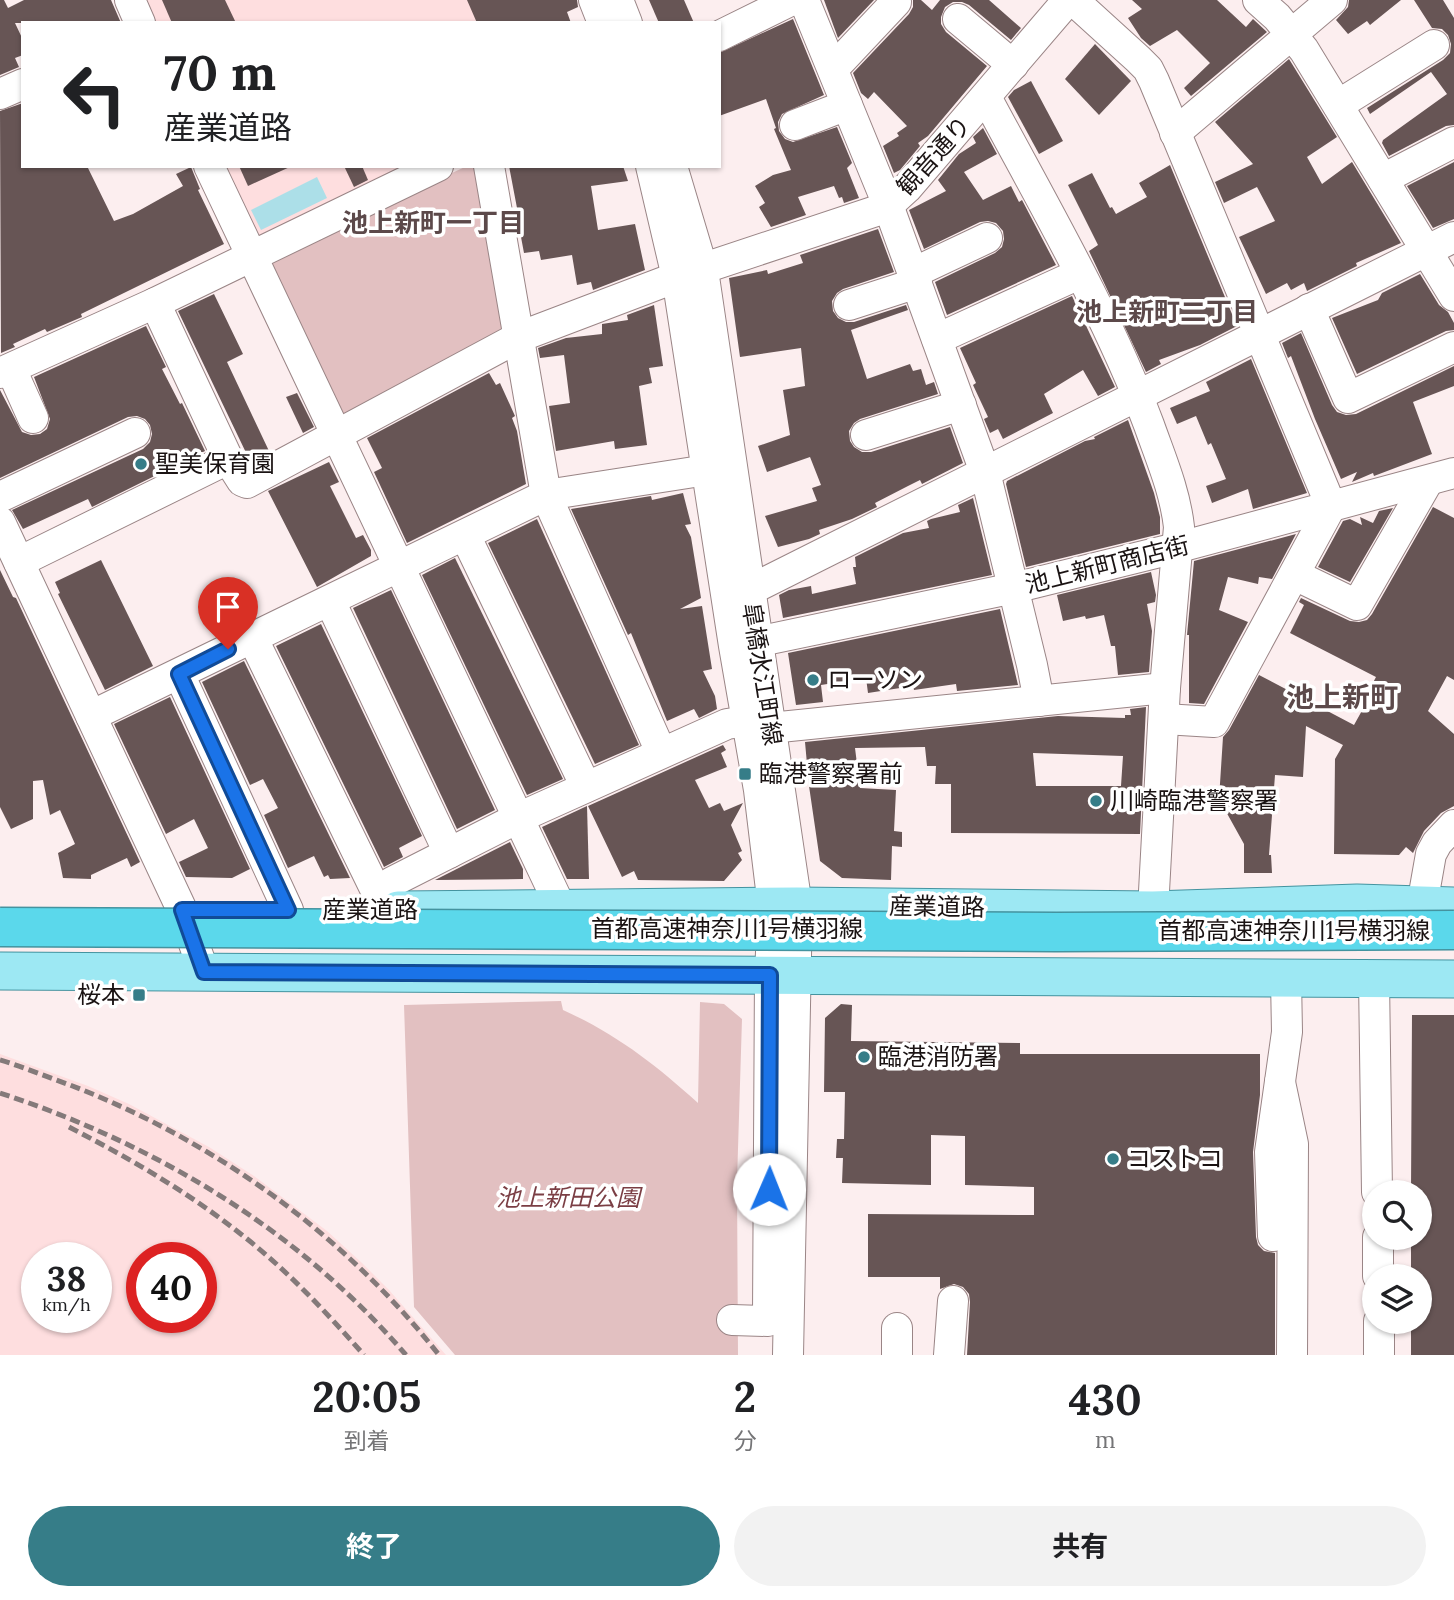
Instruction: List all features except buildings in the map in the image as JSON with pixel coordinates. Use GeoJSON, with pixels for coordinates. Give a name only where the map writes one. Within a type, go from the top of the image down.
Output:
{"type":"FeatureCollection","features":[{"type":"Feature","properties":{"kind":"highway","name":"首都高速神奈川1号横羽線"},"geometry":{"type":"LineString","coordinates":[[0,927],[1056,932],[1454,930]]}},
{"type":"Feature","properties":{"kind":"highway","name":"首都高速神奈川1号横羽線"},"geometry":{"type":"LineString","coordinates":[[0,952],[1454,956]]}},
{"type":"Feature","properties":{"kind":"main road","name":"産業道路"},"geometry":{"type":"LineString","coordinates":[[0,910],[288,910],[376,904],[562,910],[785,906],[1153,909],[1357,903],[1438,905]]}},
{"type":"Feature","properties":{"kind":"main road"},"geometry":{"type":"LineString","coordinates":[[0,971],[1454,979]]}},
{"type":"Feature","properties":{"kind":"street"},"geometry":{"type":"LineString","coordinates":[[130,0],[139,21]]}},
{"type":"Feature","properties":{"kind":"street"},"geometry":{"type":"LineString","coordinates":[[594,0],[602,21]]}},
{"type":"Feature","properties":{"kind":"street"},"geometry":{"type":"LineString","coordinates":[[618,0],[626,21]]}},
{"type":"Feature","properties":{"kind":"street"},"geometry":{"type":"LineString","coordinates":[[721,35],[792,0]]}},
{"type":"Feature","properties":{"kind":"street"},"geometry":{"type":"LineString","coordinates":[[804,0],[888,205],[985,472],[1039,701]]}},
{"type":"Feature","properties":{"kind":"street"},"geometry":{"type":"LineString","coordinates":[[1070,0],[1147,69],[1261,334],[1331,506],[1214,722],[1164,719]]}},
{"type":"Feature","properties":{"kind":"street","name":"観音通り"},"geometry":{"type":"LineString","coordinates":[[228,459],[242,481],[247,483],[519,337],[690,273],[888,205],[906,188],[1070,0]]}},
{"type":"Feature","properties":{"kind":"street"},"geometry":{"type":"LineString","coordinates":[[1258,0],[1277,17],[1304,50],[1454,296]]}},
{"type":"Feature","properties":{"kind":"street"},"geometry":{"type":"LineString","coordinates":[[1175,133],[1332,0]]}},
{"type":"Feature","properties":{"kind":"street"},"geometry":{"type":"LineString","coordinates":[[833,69],[896,2]]}},
{"type":"Feature","properties":{"kind":"street"},"geometry":{"type":"LineString","coordinates":[[958,19],[1013,65]]}},
{"type":"Feature","properties":{"kind":"street"},"geometry":{"type":"LineString","coordinates":[[1338,105],[1434,45]]}},
{"type":"Feature","properties":{"kind":"street"},"geometry":{"type":"LineString","coordinates":[[0,94],[21,85]]}},
{"type":"Feature","properties":{"kind":"street"},"geometry":{"type":"LineString","coordinates":[[986,97],[1117,347],[1138,395],[1172,488],[1179,527],[1165,688],[1153,909]]}},
{"type":"Feature","properties":{"kind":"street"},"geometry":{"type":"LineString","coordinates":[[795,125],[847,105]]}},
{"type":"Feature","properties":{"kind":"street"},"geometry":{"type":"LineString","coordinates":[[1383,178],[1454,142]]}},
{"type":"Feature","properties":{"kind":"street"},"geometry":{"type":"LineString","coordinates":[[210,168],[562,910]]}},
{"type":"Feature","properties":{"kind":"street"},"geometry":{"type":"LineString","coordinates":[[33,418],[5,371],[155,303],[434,168]]}},
{"type":"Feature","properties":{"kind":"street"},"geometry":{"type":"LineString","coordinates":[[489,168],[546,495],[662,752]]}},
{"type":"Feature","properties":{"kind":"street","name":"皐橋水江町線"},"geometry":{"type":"LineString","coordinates":[[652,168],[690,273],[707,470],[759,724],[785,906],[768,1355]]}},
{"type":"Feature","properties":{"kind":"street","name":"皐橋水江町線"},"geometry":{"type":"LineString","coordinates":[[673,168],[690,273],[750,590],[756,642],[759,724]]}},
{"type":"Feature","properties":{"kind":"street"},"geometry":{"type":"LineString","coordinates":[[750,590],[1454,237]]}},
{"type":"Feature","properties":{"kind":"street"},"geometry":{"type":"LineString","coordinates":[[849,305],[915,278],[987,238]]}},
{"type":"Feature","properties":{"kind":"street"},"geometry":{"type":"LineString","coordinates":[[937,339],[1079,274]]}},
{"type":"Feature","properties":{"kind":"street"},"geometry":{"type":"LineString","coordinates":[[19,562],[228,459],[155,303]]}},
{"type":"Feature","properties":{"kind":"street"},"geometry":{"type":"LineString","coordinates":[[1309,310],[1348,398],[1454,347]]}},
{"type":"Feature","properties":{"kind":"street"},"geometry":{"type":"LineString","coordinates":[[866,435],[961,405]]}},
{"type":"Feature","properties":{"kind":"street"},"geometry":{"type":"LineString","coordinates":[[0,497],[135,433]]}},
{"type":"Feature","properties":{"kind":"street"},"geometry":{"type":"LineString","coordinates":[[91,716],[546,495],[707,470]]}},
{"type":"Feature","properties":{"kind":"street"},"geometry":{"type":"LineString","coordinates":[[1295,575],[1357,605],[1441,477]]}},
{"type":"Feature","properties":{"kind":"street","name":"池上新町商店街"},"geometry":{"type":"LineString","coordinates":[[756,642],[1014,588],[1441,477]]}},
{"type":"Feature","properties":{"kind":"street"},"geometry":{"type":"LineString","coordinates":[[0,522],[182,910],[204,972]]}},
{"type":"Feature","properties":{"kind":"street"},"geometry":{"type":"LineString","coordinates":[[466,535],[586,787]]}},
{"type":"Feature","properties":{"kind":"street"},"geometry":{"type":"LineString","coordinates":[[330,600],[449,853]]}},
{"type":"Feature","properties":{"kind":"street"},"geometry":{"type":"LineString","coordinates":[[252,637],[376,904]]}},
{"type":"Feature","properties":{"kind":"street"},"geometry":{"type":"LineString","coordinates":[[179,674],[288,910]]}},
{"type":"Feature","properties":{"kind":"street"},"geometry":{"type":"LineString","coordinates":[[376,904],[392,881],[518,818],[727,724],[759,724],[1039,701],[1165,688]]}},
{"type":"Feature","properties":{"kind":"street"},"geometry":{"type":"LineString","coordinates":[[1438,905],[1431,854],[1437,843],[1454,825]]}},
{"type":"Feature","properties":{"kind":"street","name":"皐橋水江町線"},"geometry":{"type":"LineString","coordinates":[[783,976],[788,1355]]}},
{"type":"Feature","properties":{"kind":"street"},"geometry":{"type":"LineString","coordinates":[[1273,1236],[1270,1152],[1287,1032],[1286,979]]}},
{"type":"Feature","properties":{"kind":"street"},"geometry":{"type":"LineString","coordinates":[[1374,979],[1377,1180]]}},
{"type":"Feature","properties":{"kind":"street"},"geometry":{"type":"LineString","coordinates":[[1280,1082],[1293,1144],[1292,1355]]}},
{"type":"Feature","properties":{"kind":"street"},"geometry":{"type":"LineString","coordinates":[[949,1355],[953,1301]]}},
{"type":"Feature","properties":{"kind":"street"},"geometry":{"type":"LineString","coordinates":[[732,1320],[768,1321]]}},
{"type":"Feature","properties":{"kind":"street"},"geometry":{"type":"LineString","coordinates":[[1379,1334],[1379,1355]]}},
{"type":"Feature","properties":{"kind":"shaded area"},"geometry":{"type":"Polygon","coordinates":[[[145,0],[487,0],[497,21],[154,21],[145,0]]]}},
{"type":"Feature","properties":{"kind":"shaded area"},"geometry":{"type":"Polygon","coordinates":[[[222,168],[404,168],[255,240],[222,168]]]}},
{"type":"Feature","properties":{"kind":"shaded area"},"geometry":{"type":"Polygon","coordinates":[[[0,1054],[129,1104],[209,1147],[254,1176],[327,1231],[362,1263],[446,1355],[0,1355],[0,1054]]]}},
{"type":"Feature","properties":{"kind":"green space"},"geometry":{"type":"Polygon","coordinates":[[[463,168],[477,168],[506,334],[337,418],[267,266],[271,257],[463,168]]]}},
{"type":"Feature","properties":{"kind":"green space","name":"池上新田公園"},"geometry":{"type":"Polygon","coordinates":[[[561,1001],[563,1010],[634,1051],[698,1103],[700,1002],[724,1004],[742,1019],[737,1181],[738,1355],[455,1355],[414,1307],[404,1005],[561,1001]]]}},
{"type":"Feature","properties":{"kind":"water"},"geometry":{"type":"Polygon","coordinates":[[[317,177],[327,198],[261,230],[251,210],[317,177]]]}},
{"type":"Feature","properties":{"kind":"railway"},"geometry":{"type":"LineString","coordinates":[[0,1060],[123,1107],[175,1133],[225,1163],[272,1195],[361,1269],[402,1311],[439,1355]]}},
{"type":"Feature","properties":{"kind":"railway"},"geometry":{"type":"LineString","coordinates":[[0,1093],[114,1138],[221,1196],[319,1268],[364,1310],[406,1355]]}},
{"type":"Feature","properties":{"kind":"railway"},"geometry":{"type":"LineString","coordinates":[[69,1127],[158,1176],[242,1235],[306,1292],[364,1355]]}},
{"type":"Feature","properties":{"kind":"place","name":"聖美保育園"},"geometry":{"type":"Point","coordinates":[141,464]}},
{"type":"Feature","properties":{"kind":"place","name":"ローソン"},"geometry":{"type":"Point","coordinates":[813,680]}},
{"type":"Feature","properties":{"kind":"place","name":"臨港警察署前"},"geometry":{"type":"Point","coordinates":[745,774]}},
{"type":"Feature","properties":{"kind":"place","name":"川崎臨港警察署"},"geometry":{"type":"Point","coordinates":[1096,801]}},
{"type":"Feature","properties":{"kind":"place","name":"桜本"},"geometry":{"type":"Point","coordinates":[139,995]}},
{"type":"Feature","properties":{"kind":"place","name":"臨港消防署"},"geometry":{"type":"Point","coordinates":[864,1057]}},
{"type":"Feature","properties":{"kind":"place","name":"コストコ"},"geometry":{"type":"Point","coordinates":[1113,1159]}},
{"type":"Feature","properties":{"kind":"district","name":"池上新町一丁目"},"geometry":{"type":"Point","coordinates":[433,223]}},
{"type":"Feature","properties":{"kind":"district","name":"池上新町二丁目"},"geometry":{"type":"Point","coordinates":[1167,312]}},
{"type":"Feature","properties":{"kind":"district","name":"池上新町"},"geometry":{"type":"Point","coordinates":[1342,697]}},
{"type":"Feature","properties":{"kind":"route"},"geometry":{"type":"LineString","coordinates":[[228,649],[179,674],[288,910],[182,910],[204,972],[770,975],[769,1189]]}}]}
